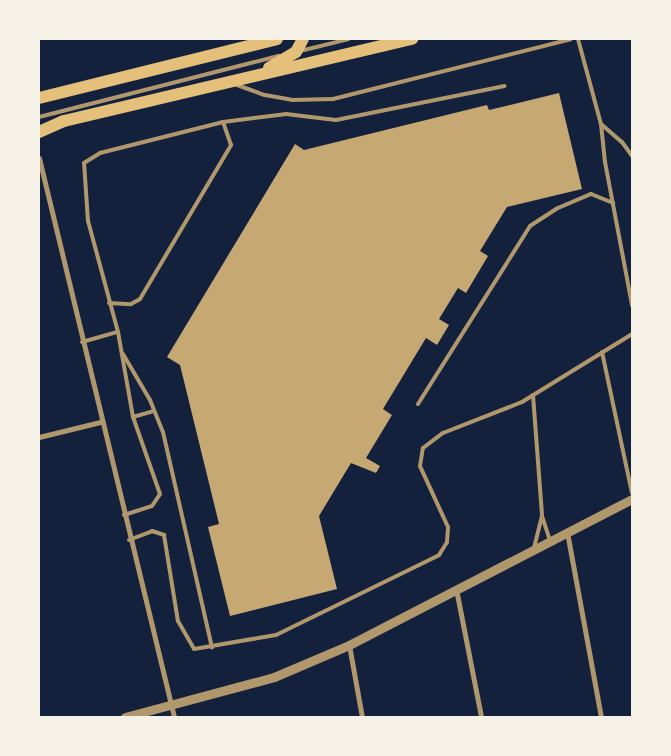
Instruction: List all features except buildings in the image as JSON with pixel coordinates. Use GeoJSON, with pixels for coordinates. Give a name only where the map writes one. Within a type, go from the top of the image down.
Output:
{"type":"FeatureCollection","features":[{"type":"Feature","properties":{"kind":"main road"},"geometry":{"type":"LineString","coordinates":[[39,98],[278,39]]}},
{"type":"Feature","properties":{"kind":"main road"},"geometry":{"type":"LineString","coordinates":[[233,82],[274,66],[296,52],[303,39]]}},
{"type":"Feature","properties":{"kind":"main road"},"geometry":{"type":"LineString","coordinates":[[39,132],[64,121],[412,39]]}},
{"type":"Feature","properties":{"kind":"street"},"geometry":{"type":"LineString","coordinates":[[39,158],[100,422],[174,717]]}},
{"type":"Feature","properties":{"kind":"street"},"geometry":{"type":"LineString","coordinates":[[39,186],[46,192]]}},
{"type":"Feature","properties":{"kind":"street"},"geometry":{"type":"LineString","coordinates":[[39,437],[100,422]]}},
{"type":"Feature","properties":{"kind":"street"},"geometry":{"type":"LineString","coordinates":[[125,717],[274,677],[349,645],[632,499]]}},
{"type":"Feature","properties":{"kind":"street"},"geometry":{"type":"LineString","coordinates":[[567,532],[601,717]]}},
{"type":"Feature","properties":{"kind":"street"},"geometry":{"type":"LineString","coordinates":[[456,589],[481,717]]}},
{"type":"Feature","properties":{"kind":"street"},"geometry":{"type":"LineString","coordinates":[[349,645],[362,717]]}},
{"type":"Feature","properties":{"kind":"lane"},"geometry":{"type":"LineString","coordinates":[[39,117],[349,39]]}},
{"type":"Feature","properties":{"kind":"lane"},"geometry":{"type":"LineString","coordinates":[[233,82],[265,95],[292,100],[333,99],[571,39]]}},
{"type":"Feature","properties":{"kind":"lane"},"geometry":{"type":"LineString","coordinates":[[578,39],[601,124],[613,203],[632,305]]}},
{"type":"Feature","properties":{"kind":"lane"},"geometry":{"type":"LineString","coordinates":[[124,515],[152,506],[160,494],[134,417],[118,332],[88,220],[84,163],[100,153],[223,122],[286,114],[336,120],[505,86]]}},
{"type":"Feature","properties":{"kind":"lane"},"geometry":{"type":"LineString","coordinates":[[109,303],[131,304],[140,299],[231,145],[223,122]]}},
{"type":"Feature","properties":{"kind":"lane"},"geometry":{"type":"LineString","coordinates":[[601,124],[622,142],[632,156]]}},
{"type":"Feature","properties":{"kind":"lane"},"geometry":{"type":"LineString","coordinates":[[418,404],[530,226],[558,208],[591,194],[613,203]]}},
{"type":"Feature","properties":{"kind":"lane"},"geometry":{"type":"LineString","coordinates":[[81,342],[118,332]]}},
{"type":"Feature","properties":{"kind":"lane"},"geometry":{"type":"LineString","coordinates":[[130,540],[152,531],[164,536],[178,621],[184,637],[194,649],[212,648],[276,635],[439,555],[448,542],[448,527],[420,466],[423,448],[443,434],[533,395],[632,334]]}},
{"type":"Feature","properties":{"kind":"lane"},"geometry":{"type":"LineString","coordinates":[[122,352],[154,411],[163,432],[212,648]]}},
{"type":"Feature","properties":{"kind":"lane"},"geometry":{"type":"LineString","coordinates":[[602,352],[632,492]]}},
{"type":"Feature","properties":{"kind":"lane"},"geometry":{"type":"LineString","coordinates":[[533,395],[542,516],[550,541]]}},
{"type":"Feature","properties":{"kind":"lane"},"geometry":{"type":"LineString","coordinates":[[134,417],[154,411]]}},
{"type":"Feature","properties":{"kind":"lane"},"geometry":{"type":"LineString","coordinates":[[534,549],[542,516]]}}]}
